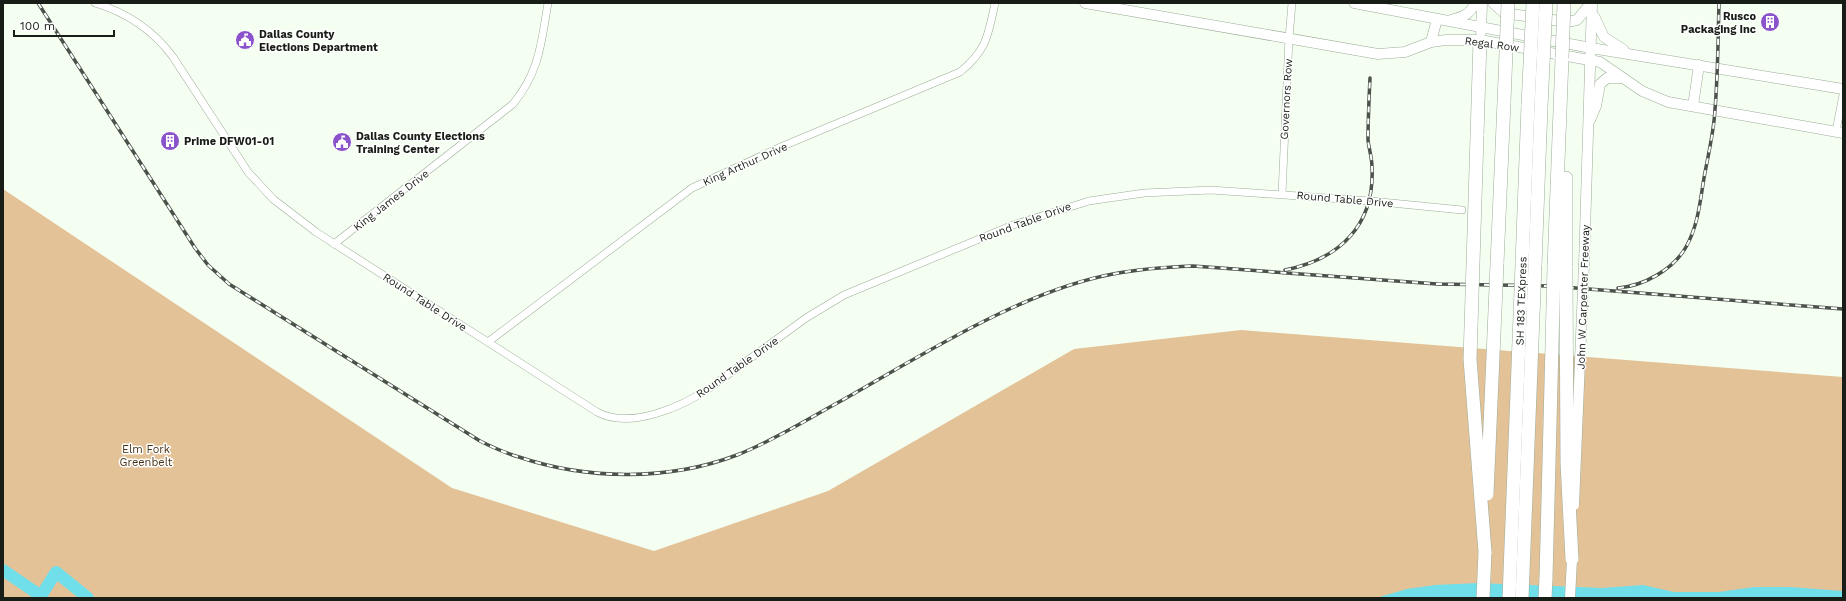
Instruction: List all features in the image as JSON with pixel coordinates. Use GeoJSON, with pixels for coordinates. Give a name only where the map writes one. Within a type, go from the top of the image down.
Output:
{"type":"FeatureCollection","features":[{"type":"Feature","properties":{"kind":"highway"},"geometry":{"type":"LineString","coordinates":[[1483,598],[1508,3]]}},
{"type":"Feature","properties":{"kind":"highway","name":"SH 183 TEXpress"},"geometry":{"type":"LineString","coordinates":[[1533,3],[1535,106]]}},
{"type":"Feature","properties":{"kind":"highway","name":"SH 183 TEXpress"},"geometry":{"type":"LineString","coordinates":[[1508,598],[1528,264],[1535,106],[1546,3]]}},
{"type":"Feature","properties":{"kind":"highway"},"geometry":{"type":"LineString","coordinates":[[1564,3],[1559,133],[1560,268],[1572,559]]}},
{"type":"Feature","properties":{"kind":"highway"},"geometry":{"type":"LineString","coordinates":[[1480,40],[1470,359],[1485,552]]}},
{"type":"Feature","properties":{"kind":"highway","name":"SH 183 TEXpress"},"geometry":{"type":"LineString","coordinates":[[1522,598],[1528,264]]}},
{"type":"Feature","properties":{"kind":"highway"},"geometry":{"type":"LineString","coordinates":[[1545,598],[1560,268]]}},
{"type":"Feature","properties":{"kind":"main road","name":"Regal Row"},"geometry":{"type":"LineString","coordinates":[[1084,3],[1378,54],[1405,52],[1431,42],[1461,39],[1480,40],[1600,62],[1654,97],[1668,102],[1840,132]]}},
{"type":"Feature","properties":{"kind":"main road","name":"Regal Row"},"geometry":{"type":"LineString","coordinates":[[1354,3],[1591,48],[1630,53],[1843,89]]}},
{"type":"Feature","properties":{"kind":"main road"},"geometry":{"type":"LineString","coordinates":[[1448,21],[1465,16],[1472,10],[1475,3]]}},
{"type":"Feature","properties":{"kind":"main road"},"geometry":{"type":"LineString","coordinates":[[1480,40],[1482,3]]}},
{"type":"Feature","properties":{"kind":"main road"},"geometry":{"type":"LineString","coordinates":[[1493,3],[1504,13],[1567,22],[1577,20],[1592,5],[1598,27],[1604,37],[1630,53]]}},
{"type":"Feature","properties":{"kind":"main road","name":"John W Carpenter Freeway"},"geometry":{"type":"LineString","coordinates":[[1570,594],[1584,264],[1592,5]]}},
{"type":"Feature","properties":{"kind":"main road"},"geometry":{"type":"LineString","coordinates":[[1431,42],[1437,19]]}},
{"type":"Feature","properties":{"kind":"main road"},"geometry":{"type":"LineString","coordinates":[[1693,106],[1699,65]]}},
{"type":"Feature","properties":{"kind":"main road"},"geometry":{"type":"LineString","coordinates":[[1588,123],[1595,111],[1600,84],[1607,78],[1623,78]]}},
{"type":"Feature","properties":{"kind":"street","name":"Round Table Drive"},"geometry":{"type":"LineString","coordinates":[[96,3],[129,16],[156,37],[172,56],[248,172],[273,199],[310,228],[334,244],[602,415],[612,418],[621,419],[648,415],[670,409],[703,393],[802,320],[844,295],[1028,219],[1086,202],[1124,195],[1200,190],[1282,194],[1462,210]]}},
{"type":"Feature","properties":{"kind":"street","name":"King James Drive"},"geometry":{"type":"LineString","coordinates":[[334,244],[513,104],[524,91],[532,76],[537,60],[548,3]]}},
{"type":"Feature","properties":{"kind":"street","name":"King Arthur Drive"},"geometry":{"type":"LineString","coordinates":[[488,342],[692,188],[780,148],[960,72],[974,61],[983,48],[988,34],[995,3]]}},
{"type":"Feature","properties":{"kind":"street","name":"Governors Row"},"geometry":{"type":"LineString","coordinates":[[1282,194],[1292,3]]}},
{"type":"Feature","properties":{"kind":"street"},"geometry":{"type":"LineString","coordinates":[[1840,132],[1843,95]]}},
{"type":"Feature","properties":{"kind":"green space","name":"Elm Fork Greenbelt"},"geometry":{"type":"Polygon","coordinates":[[[3,189],[452,488],[654,551],[828,491],[1074,349],[1241,330],[1843,377],[1843,598],[3,598],[3,189]]]}},
{"type":"Feature","properties":{"kind":"water"},"geometry":{"type":"Polygon","coordinates":[[[1479,583],[1602,588],[1643,585],[1674,592],[1719,592],[1754,587],[1790,587],[1843,591],[1843,598],[1376,598],[1407,589],[1435,585],[1479,583]]]}},
{"type":"Feature","properties":{"kind":"waterway"},"geometry":{"type":"LineString","coordinates":[[3,570],[41,596],[56,572],[88,598]]}},
{"type":"Feature","properties":{"kind":"railway"},"geometry":{"type":"LineString","coordinates":[[38,3],[195,248],[208,265],[229,284],[480,441],[499,450],[545,465],[572,470],[600,473],[656,473],[684,470],[737,455],[789,430],[937,346],[1007,310],[1078,282],[1133,271],[1193,266],[1437,284],[1550,286],[1843,309]]}},
{"type":"Feature","properties":{"kind":"railway"},"geometry":{"type":"LineString","coordinates":[[1618,288],[1637,284],[1665,270],[1686,247],[1693,231],[1700,205],[1714,118],[1719,3]]}},
{"type":"Feature","properties":{"kind":"railway"},"geometry":{"type":"LineString","coordinates":[[1285,270],[1305,265],[1337,248],[1350,236],[1360,222],[1367,206],[1371,188],[1372,164],[1368,140],[1370,78]]}},
{"type":"Feature","properties":{"kind":"place","name":"Rusco Packaging Inc"},"geometry":{"type":"Point","coordinates":[1770,22]}},
{"type":"Feature","properties":{"kind":"place","name":"Dallas County Elections Department"},"geometry":{"type":"Point","coordinates":[245,40]}},
{"type":"Feature","properties":{"kind":"place","name":"Prime DFW01-01"},"geometry":{"type":"Point","coordinates":[170,141]}},
{"type":"Feature","properties":{"kind":"place","name":"Dallas County Elections Training Center"},"geometry":{"type":"Point","coordinates":[342,142]}}]}
